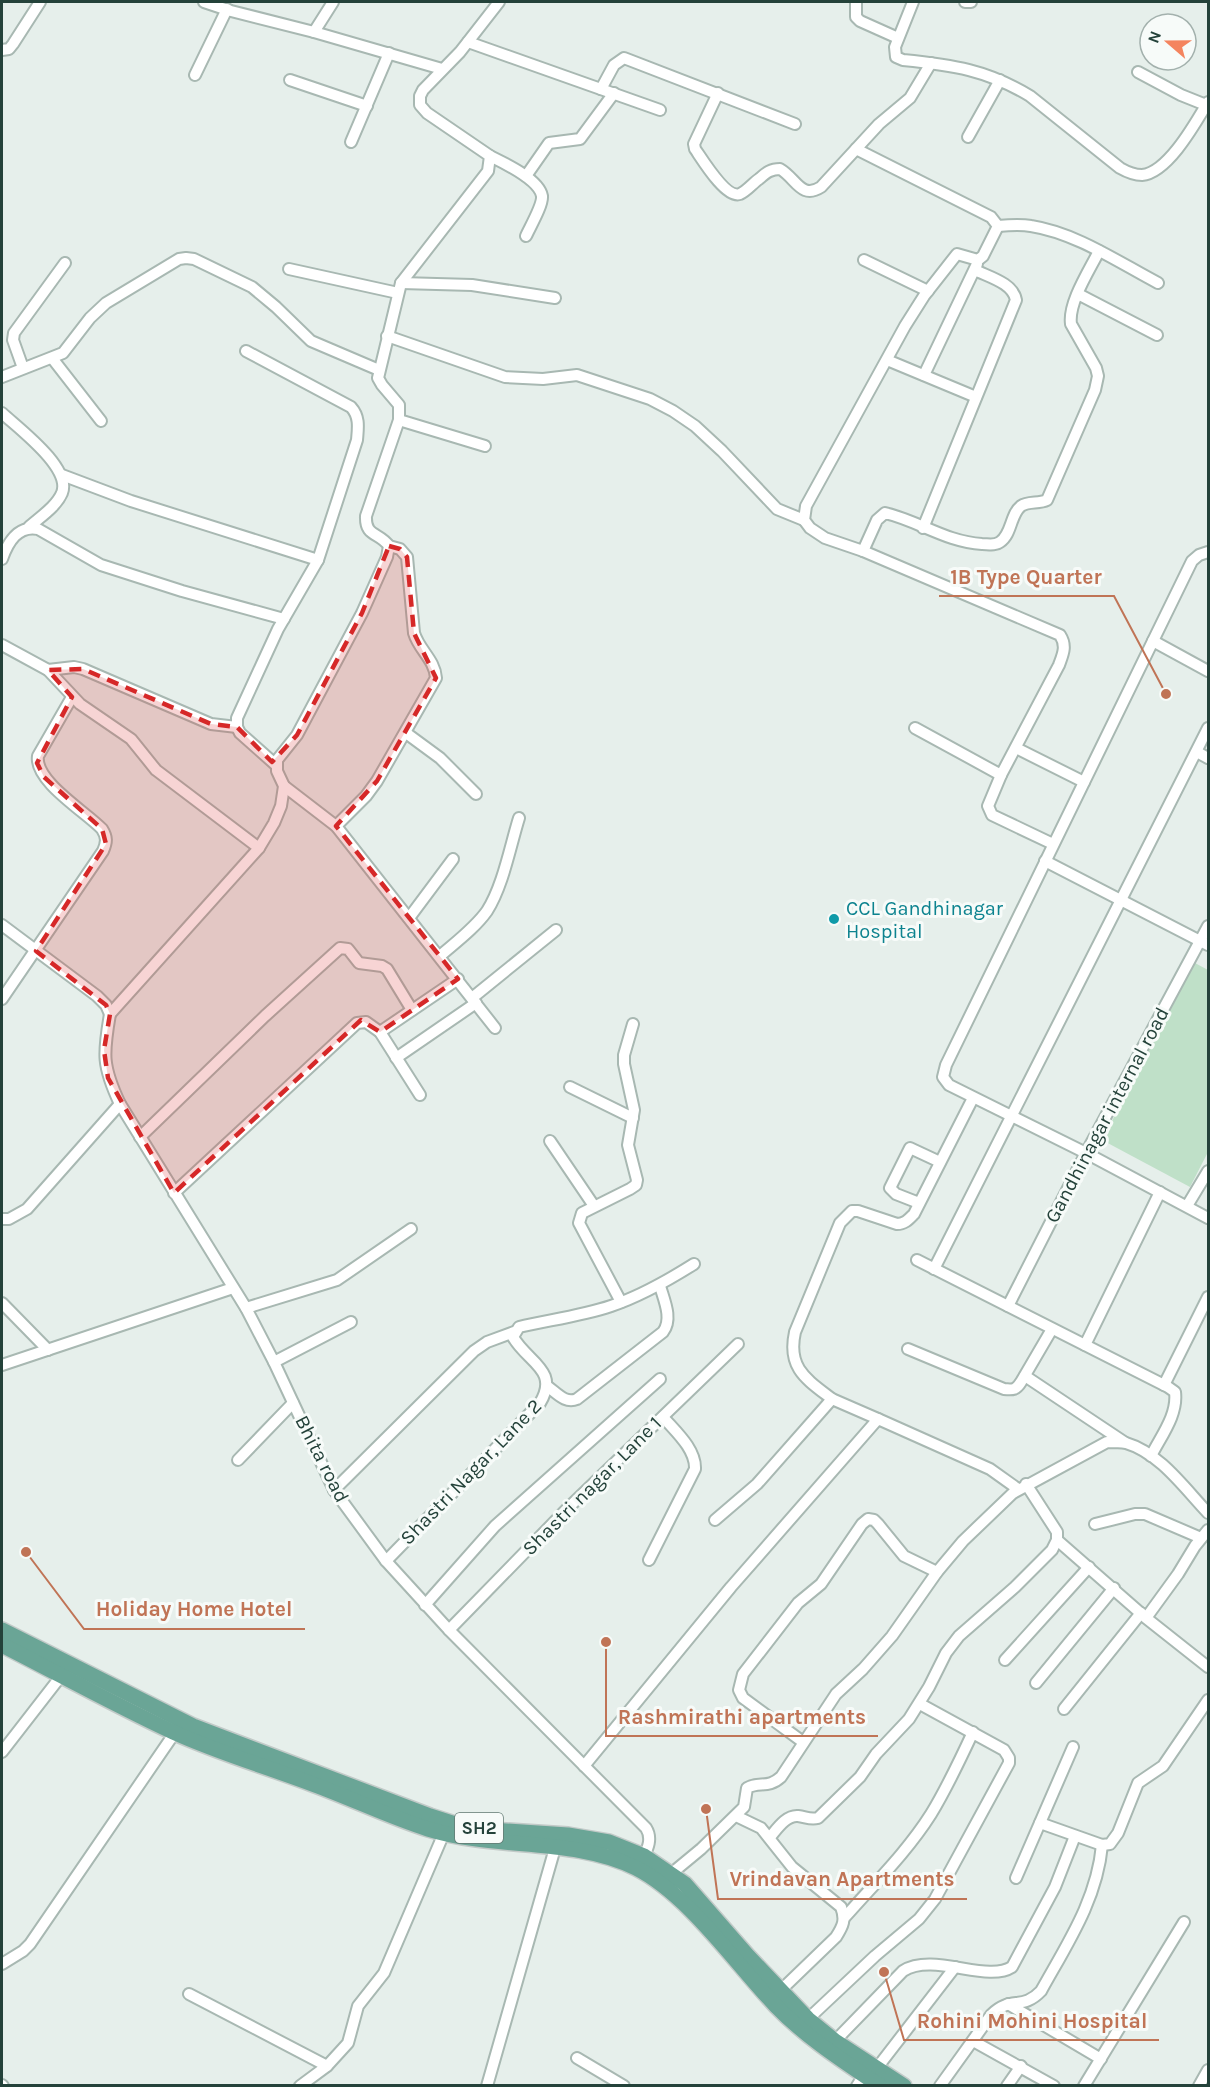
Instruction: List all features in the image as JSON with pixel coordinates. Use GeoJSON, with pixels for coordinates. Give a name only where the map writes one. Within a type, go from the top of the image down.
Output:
{"type":"FeatureCollection","features":[{"type":"Feature","properties":{"kind":"main road","name":"SH2"},"geometry":{"type":"LineString","coordinates":[[2,1630],[179,1727],[226,1740],[406,1807],[455,1824],[609,1842],[642,1863],[777,2007],[806,2034],[826,2050],[880,2085]]}},
{"type":"Feature","properties":{"kind":"main road","name":"SH2"},"geometry":{"type":"LineString","coordinates":[[2,1646],[61,1676],[179,1727],[444,1833],[488,1842],[597,1854],[642,1863],[672,1873],[685,1884],[780,1991],[807,2019],[835,2041],[866,2076],[904,2085]]}},
{"type":"Feature","properties":{"kind":"street"},"geometry":{"type":"LineString","coordinates":[[2,50],[9,49],[13,44],[39,2]]}},
{"type":"Feature","properties":{"kind":"street"},"geometry":{"type":"LineString","coordinates":[[204,2],[442,69]]}},
{"type":"Feature","properties":{"kind":"street"},"geometry":{"type":"LineString","coordinates":[[314,32],[333,2]]}},
{"type":"Feature","properties":{"kind":"street"},"geometry":{"type":"LineString","coordinates":[[499,2],[468,42],[423,90],[420,105],[427,113],[490,156],[526,176],[539,189],[542,196],[541,203],[526,236]]}},
{"type":"Feature","properties":{"kind":"street"},"geometry":{"type":"LineString","coordinates":[[856,2],[856,17],[860,21],[898,38]]}},
{"type":"Feature","properties":{"kind":"street"},"geometry":{"type":"LineString","coordinates":[[913,2],[898,38],[894,52],[896,57],[903,60],[968,68],[1000,80],[1030,96],[1119,168],[1132,174],[1144,175],[1154,172],[1185,140],[1207,104],[1181,95],[1138,72]]}},
{"type":"Feature","properties":{"kind":"street"},"geometry":{"type":"LineString","coordinates":[[965,2],[971,2]]}},
{"type":"Feature","properties":{"kind":"street"},"geometry":{"type":"LineString","coordinates":[[195,75],[227,9]]}},
{"type":"Feature","properties":{"kind":"street"},"geometry":{"type":"LineString","coordinates":[[468,42],[660,110]]}},
{"type":"Feature","properties":{"kind":"street"},"geometry":{"type":"LineString","coordinates":[[351,142],[389,53]]}},
{"type":"Feature","properties":{"kind":"street"},"geometry":{"type":"LineString","coordinates":[[602,89],[614,65],[624,58],[795,124]]}},
{"type":"Feature","properties":{"kind":"street"},"geometry":{"type":"LineString","coordinates":[[718,93],[694,144],[695,149],[721,184],[735,194],[741,194],[768,171],[775,169],[784,172],[806,191],[813,192],[821,187],[879,124],[910,98],[931,63]]}},
{"type":"Feature","properties":{"kind":"street"},"geometry":{"type":"LineString","coordinates":[[290,80],[367,106]]}},
{"type":"Feature","properties":{"kind":"street"},"geometry":{"type":"LineString","coordinates":[[968,137],[1000,80]]}},
{"type":"Feature","properties":{"kind":"street"},"geometry":{"type":"LineString","coordinates":[[526,176],[549,143],[580,139],[614,93]]}},
{"type":"Feature","properties":{"kind":"street"},"geometry":{"type":"LineString","coordinates":[[856,149],[991,217],[998,226]]}},
{"type":"Feature","properties":{"kind":"street"},"geometry":{"type":"LineString","coordinates":[[336,826],[366,796],[406,733],[433,684],[436,672],[414,633],[406,557],[400,549],[389,546],[365,526],[366,516],[399,420],[399,405],[378,378],[399,288],[413,266],[488,171],[490,156]]}},
{"type":"Feature","properties":{"kind":"street"},"geometry":{"type":"LineString","coordinates":[[998,226],[1029,225],[1050,230],[1099,252],[1158,283]]}},
{"type":"Feature","properties":{"kind":"street"},"geometry":{"type":"LineString","coordinates":[[924,375],[998,226]]}},
{"type":"Feature","properties":{"kind":"street"},"geometry":{"type":"LineString","coordinates":[[863,551],[877,520],[885,513],[945,537],[968,543],[994,544],[1001,542],[1017,510],[1022,505],[1047,500],[1095,390],[1098,376],[1096,368],[1071,324],[1071,312],[1099,252]]}},
{"type":"Feature","properties":{"kind":"street"},"geometry":{"type":"LineString","coordinates":[[804,520],[806,506],[905,326],[928,291],[957,254],[1008,286],[1015,293],[1016,300],[923,528]]}},
{"type":"Feature","properties":{"kind":"street"},"geometry":{"type":"LineString","coordinates":[[2,377],[63,353],[70,347],[90,318],[106,303],[179,259],[186,258],[194,259],[252,288],[276,307],[311,341],[379,370]]}},
{"type":"Feature","properties":{"kind":"street"},"geometry":{"type":"LineString","coordinates":[[864,260],[928,291]]}},
{"type":"Feature","properties":{"kind":"street"},"geometry":{"type":"LineString","coordinates":[[23,368],[13,340],[14,333],[65,263]]}},
{"type":"Feature","properties":{"kind":"street"},"geometry":{"type":"LineString","coordinates":[[289,269],[399,288],[472,285],[555,298]]}},
{"type":"Feature","properties":{"kind":"street"},"geometry":{"type":"LineString","coordinates":[[1078,294],[1157,335]]}},
{"type":"Feature","properties":{"kind":"street"},"geometry":{"type":"LineString","coordinates":[[387,336],[505,377],[543,379],[578,375],[650,399],[695,426],[777,509],[804,520],[810,528],[825,538],[863,551],[1060,635],[1064,641],[1064,652],[1001,775],[988,806],[992,815],[1053,844]]}},
{"type":"Feature","properties":{"kind":"street"},"geometry":{"type":"LineString","coordinates":[[2,925],[97,996],[106,1005],[110,1014],[259,848],[274,823],[281,806],[284,786],[276,765],[246,741],[237,727],[237,718],[284,619],[318,560],[357,440],[358,426],[357,413],[351,407],[246,351]]}},
{"type":"Feature","properties":{"kind":"street"},"geometry":{"type":"LineString","coordinates":[[52,358],[101,421]]}},
{"type":"Feature","properties":{"kind":"street"},"geometry":{"type":"LineString","coordinates":[[887,360],[976,397]]}},
{"type":"Feature","properties":{"kind":"street"},"geometry":{"type":"LineString","coordinates":[[2,413],[45,453],[62,475],[64,487],[61,495],[29,527],[20,531],[10,541],[2,559]]}},
{"type":"Feature","properties":{"kind":"street"},"geometry":{"type":"LineString","coordinates":[[399,420],[485,447]]}},
{"type":"Feature","properties":{"kind":"street"},"geometry":{"type":"LineString","coordinates":[[62,475],[131,501],[318,560]]}},
{"type":"Feature","properties":{"kind":"street"},"geometry":{"type":"LineString","coordinates":[[29,527],[38,529],[101,565],[182,591],[284,619]]}},
{"type":"Feature","properties":{"kind":"street"},"geometry":{"type":"LineString","coordinates":[[276,765],[279,755],[297,735],[362,613],[387,557],[389,546]]}},
{"type":"Feature","properties":{"kind":"street"},"geometry":{"type":"LineString","coordinates":[[1209,552],[1191,561],[946,1065],[943,1077],[949,1085],[973,1098],[1086,1153],[1209,1218]]}},
{"type":"Feature","properties":{"kind":"street"},"geometry":{"type":"LineString","coordinates":[[1153,641],[1209,671]]}},
{"type":"Feature","properties":{"kind":"street"},"geometry":{"type":"LineString","coordinates":[[2,645],[48,670],[62,683],[72,697],[131,739],[156,770],[259,848]]}},
{"type":"Feature","properties":{"kind":"street"},"geometry":{"type":"LineString","coordinates":[[48,670],[75,667],[83,669],[212,724],[237,727]]}},
{"type":"Feature","properties":{"kind":"street"},"geometry":{"type":"LineString","coordinates":[[2,999],[106,844],[106,835],[102,829],[44,777],[37,763],[38,756],[72,697]]}},
{"type":"Feature","properties":{"kind":"street"},"geometry":{"type":"LineString","coordinates":[[915,728],[1001,775]]}},
{"type":"Feature","properties":{"kind":"street"},"geometry":{"type":"LineString","coordinates":[[934,1269],[1209,728]]}},
{"type":"Feature","properties":{"kind":"street"},"geometry":{"type":"LineString","coordinates":[[406,733],[440,758],[476,794]]}},
{"type":"Feature","properties":{"kind":"street"},"geometry":{"type":"LineString","coordinates":[[1016,748],[1084,782]]}},
{"type":"Feature","properties":{"kind":"street"},"geometry":{"type":"LineString","coordinates":[[1197,752],[1209,758]]}},
{"type":"Feature","properties":{"kind":"street"},"geometry":{"type":"LineString","coordinates":[[284,786],[336,826],[495,1028]]}},
{"type":"Feature","properties":{"kind":"street"},"geometry":{"type":"LineString","coordinates":[[440,956],[475,925],[492,901],[519,818]]}},
{"type":"Feature","properties":{"kind":"street"},"geometry":{"type":"LineString","coordinates":[[409,918],[453,859]]}},
{"type":"Feature","properties":{"kind":"street"},"geometry":{"type":"LineString","coordinates":[[1045,861],[1204,943]]}},
{"type":"Feature","properties":{"kind":"street","name":"Gandhinagar internal road"},"geometry":{"type":"LineString","coordinates":[[1008,1306],[1086,1153],[1204,943],[1209,926]]}},
{"type":"Feature","properties":{"kind":"street"},"geometry":{"type":"LineString","coordinates":[[396,1058],[474,1001],[556,930]]}},
{"type":"Feature","properties":{"kind":"street"},"geometry":{"type":"LineString","coordinates":[[140,1137],[265,1016],[340,948],[348,949],[359,963],[382,966],[387,969],[412,1010]]}},
{"type":"Feature","properties":{"kind":"street"},"geometry":{"type":"LineString","coordinates":[[380,1032],[458,979]]}},
{"type":"Feature","properties":{"kind":"street","name":"Bhita road"},"geometry":{"type":"LineString","coordinates":[[110,1014],[104,1050],[108,1078],[120,1104],[246,1308],[274,1362],[333,1490],[386,1561],[425,1605],[648,1831],[649,1842],[642,1863]]}},
{"type":"Feature","properties":{"kind":"street"},"geometry":{"type":"LineString","coordinates":[[174,1194],[357,1023],[366,1022],[380,1032],[420,1095]]}},
{"type":"Feature","properties":{"kind":"street"},"geometry":{"type":"LineString","coordinates":[[621,1302],[579,1223],[582,1212],[636,1185],[638,1176],[628,1145],[633,1118],[633,1101],[624,1064],[624,1055],[633,1024]]}},
{"type":"Feature","properties":{"kind":"street"},"geometry":{"type":"LineString","coordinates":[[570,1087],[633,1118]]}},
{"type":"Feature","properties":{"kind":"street"},"geometry":{"type":"LineString","coordinates":[[770,1837],[792,1817],[812,1820],[818,1818],[860,1777],[870,1760],[898,1732],[920,1704],[946,1653],[959,1636],[1015,1587],[1052,1550],[1057,1540],[1057,1532],[1053,1524],[1022,1486],[990,1469],[832,1399],[805,1379],[792,1354],[795,1332],[840,1223],[852,1211],[897,1224],[902,1224],[914,1214],[973,1098]]}},
{"type":"Feature","properties":{"kind":"street"},"geometry":{"type":"LineString","coordinates":[[2,1219],[9,1219],[31,1205],[120,1104]]}},
{"type":"Feature","properties":{"kind":"street"},"geometry":{"type":"LineString","coordinates":[[550,1141],[594,1206]]}},
{"type":"Feature","properties":{"kind":"street"},"geometry":{"type":"LineString","coordinates":[[919,1203],[896,1194],[890,1188],[893,1180],[910,1148],[940,1162]]}},
{"type":"Feature","properties":{"kind":"street"},"geometry":{"type":"LineString","coordinates":[[1187,1206],[1209,1171]]}},
{"type":"Feature","properties":{"kind":"street"},"geometry":{"type":"LineString","coordinates":[[1085,1345],[1160,1192]]}},
{"type":"Feature","properties":{"kind":"street"},"geometry":{"type":"LineString","coordinates":[[246,1308],[337,1280],[411,1229]]}},
{"type":"Feature","properties":{"kind":"street"},"geometry":{"type":"LineString","coordinates":[[916,1260],[1175,1392],[1174,1411],[1151,1456]]}},
{"type":"Feature","properties":{"kind":"street"},"geometry":{"type":"LineString","coordinates":[[333,1490],[474,1351],[487,1342],[514,1332],[519,1327],[570,1317],[621,1302],[660,1286],[694,1264]]}},
{"type":"Feature","properties":{"kind":"street"},"geometry":{"type":"LineString","coordinates":[[547,1386],[565,1400],[577,1399],[663,1332],[669,1319],[660,1286]]}},
{"type":"Feature","properties":{"kind":"street"},"geometry":{"type":"LineString","coordinates":[[2,1365],[233,1288]]}},
{"type":"Feature","properties":{"kind":"street"},"geometry":{"type":"LineString","coordinates":[[1164,1385],[1203,1320],[1209,1297]]}},
{"type":"Feature","properties":{"kind":"street"},"geometry":{"type":"LineString","coordinates":[[2,1303],[48,1350]]}},
{"type":"Feature","properties":{"kind":"street"},"geometry":{"type":"LineString","coordinates":[[274,1362],[351,1322]]}},
{"type":"Feature","properties":{"kind":"street"},"geometry":{"type":"LineString","coordinates":[[908,1349],[1004,1389],[1017,1389],[1052,1329]]}},
{"type":"Feature","properties":{"kind":"street","name":"Shastri Nagar, Lane 2"},"geometry":{"type":"LineString","coordinates":[[386,1561],[540,1403],[547,1386],[546,1375],[516,1342],[514,1332]]}},
{"type":"Feature","properties":{"kind":"street","name":"Shastri nagar, Lane 1"},"geometry":{"type":"LineString","coordinates":[[449,1630],[567,1509],[738,1344]]}},
{"type":"Feature","properties":{"kind":"street"},"geometry":{"type":"LineString","coordinates":[[1025,1376],[1124,1442],[1151,1456],[1209,1513]]}},
{"type":"Feature","properties":{"kind":"street"},"geometry":{"type":"LineString","coordinates":[[425,1605],[495,1526],[660,1379]]}},
{"type":"Feature","properties":{"kind":"street"},"geometry":{"type":"LineString","coordinates":[[715,1520],[757,1484],[832,1399]]}},
{"type":"Feature","properties":{"kind":"street"},"geometry":{"type":"LineString","coordinates":[[238,1460],[293,1403]]}},
{"type":"Feature","properties":{"kind":"street"},"geometry":{"type":"LineString","coordinates":[[649,1560],[695,1469],[696,1461],[663,1417]]}},
{"type":"Feature","properties":{"kind":"street"},"geometry":{"type":"LineString","coordinates":[[584,1766],[731,1587],[878,1419]]}},
{"type":"Feature","properties":{"kind":"street"},"geometry":{"type":"LineString","coordinates":[[672,1873],[701,1849],[744,1807],[747,1788],[750,1785],[774,1783],[781,1777],[836,1694],[863,1669],[892,1635],[937,1572],[991,1512],[1022,1486],[1107,1442],[1124,1442]]}},
{"type":"Feature","properties":{"kind":"street"},"geometry":{"type":"LineString","coordinates":[[1064,1709],[1178,1574],[1205,1534],[1145,1514],[1135,1514],[1095,1524]]}},
{"type":"Feature","properties":{"kind":"street"},"geometry":{"type":"LineString","coordinates":[[803,1742],[743,1698],[739,1690],[743,1674],[789,1614],[798,1603],[821,1584],[862,1524],[868,1520],[874,1520],[878,1524],[904,1556],[937,1572]]}},
{"type":"Feature","properties":{"kind":"street"},"geometry":{"type":"LineString","coordinates":[[1057,1540],[1144,1615],[1209,1666]]}},
{"type":"Feature","properties":{"kind":"street"},"geometry":{"type":"LineString","coordinates":[[1005,1660],[1089,1567]]}},
{"type":"Feature","properties":{"kind":"street"},"geometry":{"type":"LineString","coordinates":[[1036,1683],[1114,1588]]}},
{"type":"Feature","properties":{"kind":"street"},"geometry":{"type":"LineString","coordinates":[[2,1752],[61,1676]]}},
{"type":"Feature","properties":{"kind":"street"},"geometry":{"type":"LineString","coordinates":[[1040,1823],[1102,1845],[1110,1844],[1114,1840],[1138,1783],[1163,1766],[1209,1700]]}},
{"type":"Feature","properties":{"kind":"street"},"geometry":{"type":"LineString","coordinates":[[807,2019],[919,1919],[935,1899],[1008,1763],[1009,1758],[1004,1750],[920,1704]]}},
{"type":"Feature","properties":{"kind":"street"},"geometry":{"type":"LineString","coordinates":[[2,1964],[30,1944],[179,1727]]}},
{"type":"Feature","properties":{"kind":"street"},"geometry":{"type":"LineString","coordinates":[[780,1991],[836,1937],[843,1926],[845,1917],[913,1839],[947,1787],[973,1732]]}},
{"type":"Feature","properties":{"kind":"street"},"geometry":{"type":"LineString","coordinates":[[1016,1878],[1073,1747]]}},
{"type":"Feature","properties":{"kind":"street"},"geometry":{"type":"LineString","coordinates":[[736,1816],[761,1828],[792,1867],[841,1907],[845,1917]]}},
{"type":"Feature","properties":{"kind":"street"},"geometry":{"type":"LineString","coordinates":[[300,2085],[327,2066],[348,2043],[358,2006],[384,1973],[444,1833]]}},
{"type":"Feature","properties":{"kind":"street"},"geometry":{"type":"LineString","coordinates":[[835,2041],[910,1966],[931,1965],[1001,1972],[1012,1967],[1055,1887],[1075,1836]]}},
{"type":"Feature","properties":{"kind":"street"},"geometry":{"type":"LineString","coordinates":[[940,2085],[1000,2006],[1027,2002],[1041,1991],[1096,1883],[1102,1845]]}},
{"type":"Feature","properties":{"kind":"street"},"geometry":{"type":"LineString","coordinates":[[487,2085],[555,1848]]}},
{"type":"Feature","properties":{"kind":"street"},"geometry":{"type":"LineString","coordinates":[[1084,2085],[1184,1922]]}},
{"type":"Feature","properties":{"kind":"street"},"geometry":{"type":"LineString","coordinates":[[866,2076],[955,1967]]}},
{"type":"Feature","properties":{"kind":"street"},"geometry":{"type":"LineString","coordinates":[[189,1994],[327,2066]]}},
{"type":"Feature","properties":{"kind":"street"},"geometry":{"type":"LineString","coordinates":[[1008,2003],[1101,2059]]}},
{"type":"Feature","properties":{"kind":"street"},"geometry":{"type":"LineString","coordinates":[[973,2041],[1054,2085]]}},
{"type":"Feature","properties":{"kind":"street"},"geometry":{"type":"LineString","coordinates":[[577,2058],[624,2085]]}},
{"type":"Feature","properties":{"kind":"street"},"geometry":{"type":"LineString","coordinates":[[1007,2085],[1021,2066]]}},
{"type":"Feature","properties":{"kind":"street"},"geometry":{"type":"LineString","coordinates":[[1199,2085],[1209,2070]]}},
{"type":"Feature","properties":{"kind":"highlighted area"},"geometry":{"type":"Polygon","coordinates":[[[389,546],[400,549],[407,557],[414,633],[436,678],[377,781],[336,826],[458,979],[380,1032],[361,1020],[174,1193],[108,1078],[104,1050],[110,1014],[106,1005],[36,951],[106,844],[102,829],[44,777],[37,763],[72,697],[48,670],[83,669],[211,724],[237,727],[272,762],[297,735],[362,613],[389,546]]]}},
{"type":"Feature","properties":{"kind":"green space"},"geometry":{"type":"Polygon","coordinates":[[[1195,963],[1208,970],[1208,1152],[1190,1187],[1102,1140],[1195,963]]]}},
{"type":"Feature","properties":{"kind":"place","name":"1B Type Quarter"},"geometry":{"type":"Point","coordinates":[1166,694]}},
{"type":"Feature","properties":{"kind":"place","name":"CCL Gandhinagar Hospital"},"geometry":{"type":"Point","coordinates":[834,919]}},
{"type":"Feature","properties":{"kind":"place","name":"Holiday Home Hotel"},"geometry":{"type":"Point","coordinates":[26,1552]}},
{"type":"Feature","properties":{"kind":"place","name":"Rashmirathi apartments"},"geometry":{"type":"Point","coordinates":[606,1642]}},
{"type":"Feature","properties":{"kind":"place","name":"Vrindavan Apartments"},"geometry":{"type":"Point","coordinates":[706,1809]}},
{"type":"Feature","properties":{"kind":"place","name":"Rohini Mohini Hospital"},"geometry":{"type":"Point","coordinates":[884,1972]}}]}
